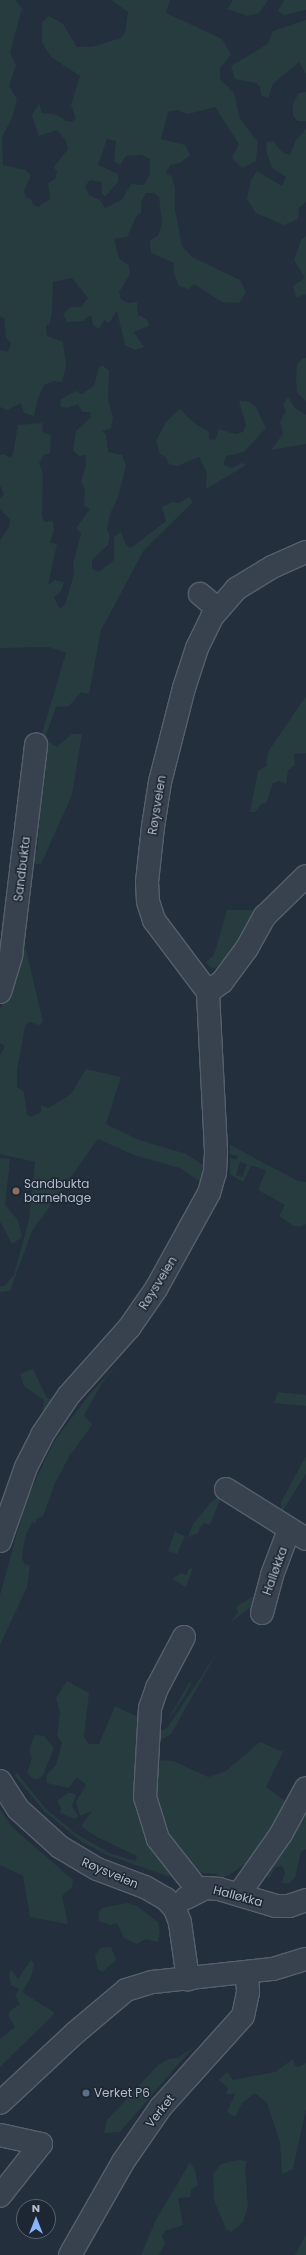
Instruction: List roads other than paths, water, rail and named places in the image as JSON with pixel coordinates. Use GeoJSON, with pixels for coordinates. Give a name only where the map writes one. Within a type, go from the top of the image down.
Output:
{"type":"FeatureCollection","features":[{"type":"Feature","properties":{"kind":"street","name":"Røysveien"},"geometry":{"type":"LineString","coordinates":[[0,1541],[26,1467],[42,1435],[69,1395],[129,1328],[156,1289],[209,1193],[216,1172],[208,992],[154,920],[148,901],[147,882],[160,782],[171,734],[197,648],[218,609],[236,589],[272,567],[306,552]]}},
{"type":"Feature","properties":{"kind":"street"},"geometry":{"type":"LineString","coordinates":[[200,594],[218,609]]}},
{"type":"Feature","properties":{"kind":"street","name":"Sandbukta"},"geometry":{"type":"LineString","coordinates":[[0,992],[11,955],[36,744]]}},
{"type":"Feature","properties":{"kind":"street"},"geometry":{"type":"LineString","coordinates":[[208,992],[222,982],[247,948],[265,916],[306,876]]}},
{"type":"Feature","properties":{"kind":"street","name":"Halløkka"},"geometry":{"type":"LineString","coordinates":[[226,1489],[298,1534],[272,1576],[262,1613]]}},
{"type":"Feature","properties":{"kind":"street"},"geometry":{"type":"LineString","coordinates":[[184,1637],[157,1688],[150,1708],[145,1797],[158,1839],[198,1890]]}},
{"type":"Feature","properties":{"kind":"street","name":"Røysveien"},"geometry":{"type":"LineString","coordinates":[[0,1781],[18,1809],[60,1847],[97,1869],[157,1893],[175,1909]]}},
{"type":"Feature","properties":{"kind":"street"},"geometry":{"type":"LineString","coordinates":[[239,1894],[281,1834],[306,1788]]}},
{"type":"Feature","properties":{"kind":"street","name":"Halløkka"},"geometry":{"type":"LineString","coordinates":[[175,1909],[198,1890],[220,1889],[276,1906],[289,1906],[306,1900]]}},
{"type":"Feature","properties":{"kind":"street"},"geometry":{"type":"LineString","coordinates":[[175,1909],[180,1923],[188,1979]]}},
{"type":"Feature","properties":{"kind":"street"},"geometry":{"type":"LineString","coordinates":[[0,2103],[75,2033],[126,1990],[138,1985],[273,1969],[306,1959]]}},
{"type":"Feature","properties":{"kind":"street","name":"Verket"},"geometry":{"type":"LineString","coordinates":[[70,2255],[123,2162],[161,2107],[243,2016],[248,1992],[247,1973]]}},
{"type":"Feature","properties":{"kind":"street"},"geometry":{"type":"LineString","coordinates":[[0,2135],[41,2144],[0,2196]]}},
{"type":"Feature","properties":{"kind":"place","name":"Sandbukta barnehage"},"geometry":{"type":"Point","coordinates":[16,1191]}},
{"type":"Feature","properties":{"kind":"place","name":"Verket P6"},"geometry":{"type":"Point","coordinates":[86,2093]}}]}
